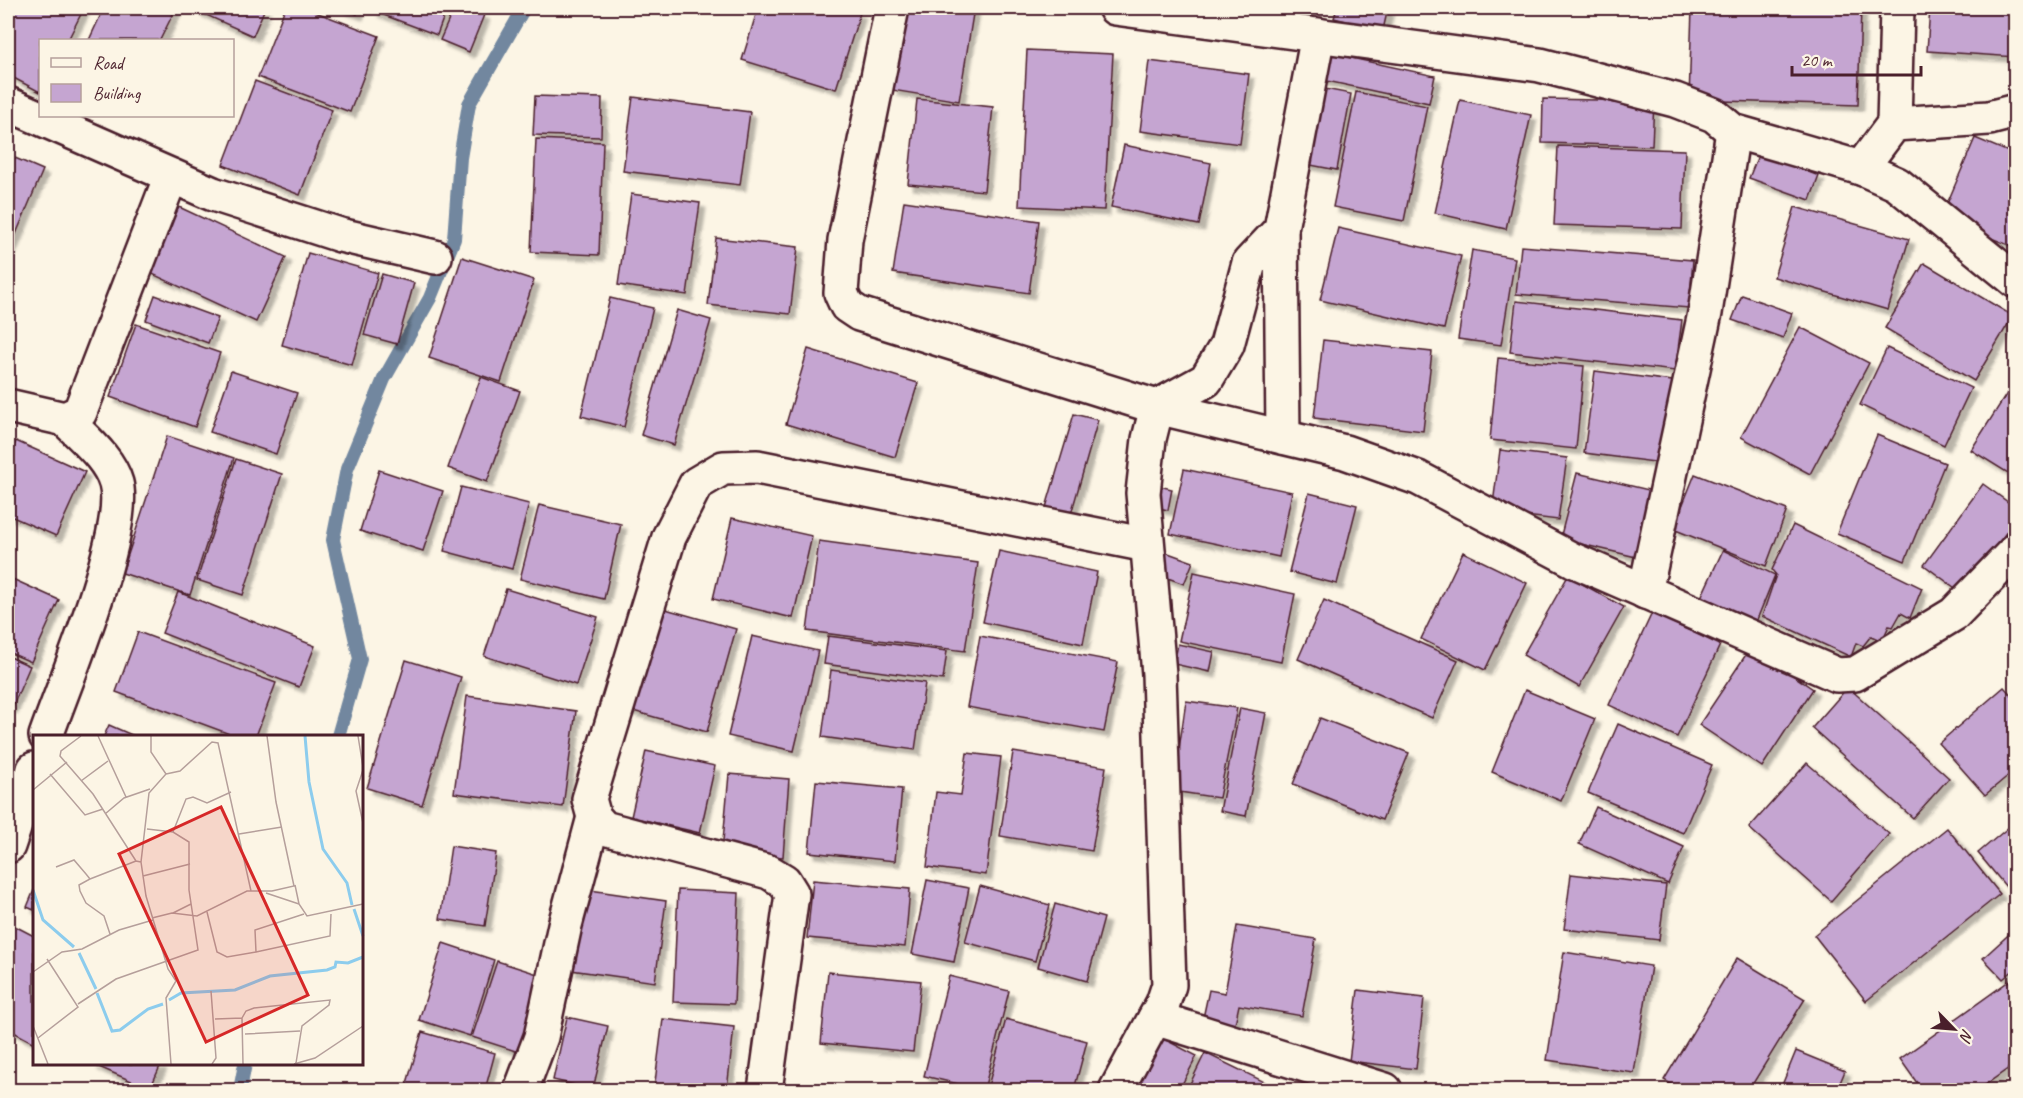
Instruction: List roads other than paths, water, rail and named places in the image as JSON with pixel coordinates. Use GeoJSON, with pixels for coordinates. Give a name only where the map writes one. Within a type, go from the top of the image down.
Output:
{"type":"FeatureCollection","features":[{"type":"Feature","properties":{"kind":"street"},"geometry":{"type":"LineString","coordinates":[[892,8],[845,240],[841,293],[847,306],[859,314],[1157,407],[1345,452],[1418,478],[1573,560],[1837,675],[1855,674],[1954,614],[2010,568]]}},
{"type":"Feature","properties":{"kind":"street"},"geometry":{"type":"LineString","coordinates":[[1115,8],[1309,25],[1540,65],[1675,100],[1714,116],[1733,131],[1861,168],[1897,184],[2016,281]]}},
{"type":"Feature","properties":{"kind":"street"},"geometry":{"type":"LineString","coordinates":[[1861,168],[1894,124],[1897,8]]}},
{"type":"Feature","properties":{"kind":"street"},"geometry":{"type":"LineString","coordinates":[[1283,437],[1281,229],[1309,25]]}},
{"type":"Feature","properties":{"kind":"street"},"geometry":{"type":"LineString","coordinates":[[8,104],[213,194],[340,235],[435,257]]}},
{"type":"Feature","properties":{"kind":"street"},"geometry":{"type":"LineString","coordinates":[[1894,124],[1989,118],[2016,111]]}},
{"type":"Feature","properties":{"kind":"street"},"geometry":{"type":"LineString","coordinates":[[1645,592],[1705,313],[1733,131]]}},
{"type":"Feature","properties":{"kind":"street"},"geometry":{"type":"LineString","coordinates":[[65,419],[80,412],[171,176]]}},
{"type":"Feature","properties":{"kind":"street"},"geometry":{"type":"LineString","coordinates":[[1118,1083],[1155,1018],[1169,985],[1159,674],[1143,493],[1149,439],[1157,407],[1206,380],[1227,345],[1249,263],[1281,229]]}},
{"type":"Feature","properties":{"kind":"street"},"geometry":{"type":"LineString","coordinates":[[8,406],[65,419],[100,455],[116,481],[120,505],[107,563],[46,735]]}},
{"type":"Feature","properties":{"kind":"street"},"geometry":{"type":"LineString","coordinates":[[765,1090],[792,894],[784,881],[769,872],[604,828],[594,817],[589,799],[669,537],[696,484],[723,468],[757,467],[1147,545]]}},
{"type":"Feature","properties":{"kind":"street"},"geometry":{"type":"LineString","coordinates":[[8,846],[33,772]]}},
{"type":"Feature","properties":{"kind":"street"},"geometry":{"type":"LineString","coordinates":[[521,1090],[541,1037],[565,925],[594,817]]}},
{"type":"Feature","properties":{"kind":"street"},"geometry":{"type":"LineString","coordinates":[[1155,1018],[1385,1090]]}},
{"type":"Feature","properties":{"kind":"waterway"},"geometry":{"type":"LineString","coordinates":[[338,735],[360,659],[333,540],[347,469],[384,379],[430,298],[454,239],[460,158],[469,104],[524,8]]}},
{"type":"Feature","properties":{"kind":"waterway"},"geometry":{"type":"LineString","coordinates":[[240,1090],[245,1065]]}}]}
